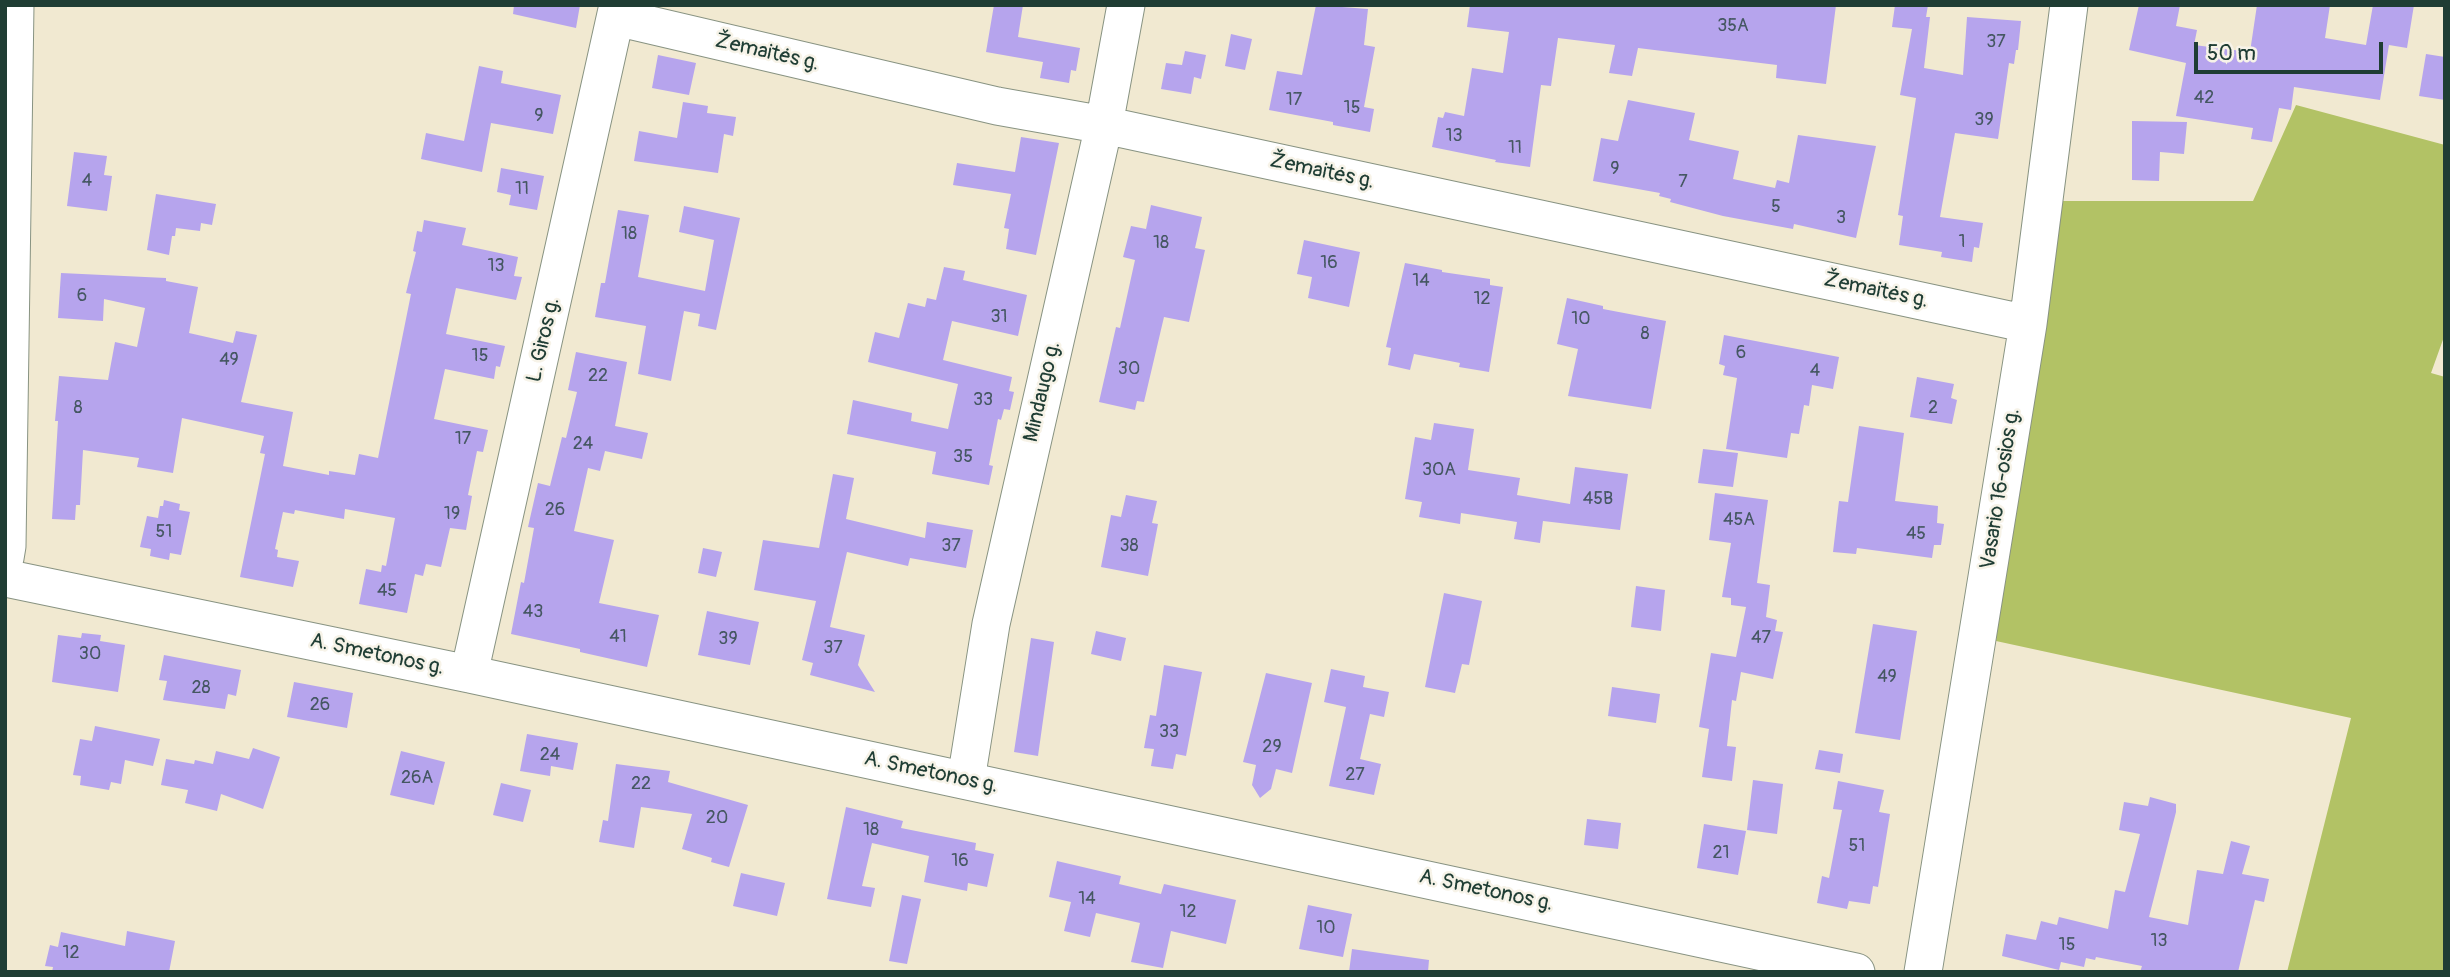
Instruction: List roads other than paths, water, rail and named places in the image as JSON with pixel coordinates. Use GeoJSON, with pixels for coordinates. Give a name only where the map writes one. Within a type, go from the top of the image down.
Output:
{"type":"FeatureCollection","features":[{"type":"Feature","properties":{"kind":"street"},"geometry":{"type":"LineString","coordinates":[[5,558],[8,546],[15,5]]}},
{"type":"Feature","properties":{"kind":"street","name":"Mindaugo g."},"geometry":{"type":"LineString","coordinates":[[966,780],[991,624],[1104,125],[1126,5]]}},
{"type":"Feature","properties":{"kind":"street","name":"Vasario 16-osios g."},"geometry":{"type":"LineString","coordinates":[[1923,972],[2028,324],[2069,5]]}},
{"type":"Feature","properties":{"kind":"street","name":"Žemaitės g."},"geometry":{"type":"LineString","coordinates":[[617,11],[998,106],[1104,125],[2028,324]]}},
{"type":"Feature","properties":{"kind":"street","name":"L. Giros g."},"geometry":{"type":"LineString","coordinates":[[470,674],[617,11]]}},
{"type":"Feature","properties":{"kind":"street","name":"A. Smetonos g."},"geometry":{"type":"LineString","coordinates":[[5,578],[470,674],[1856,972]]}}]}
